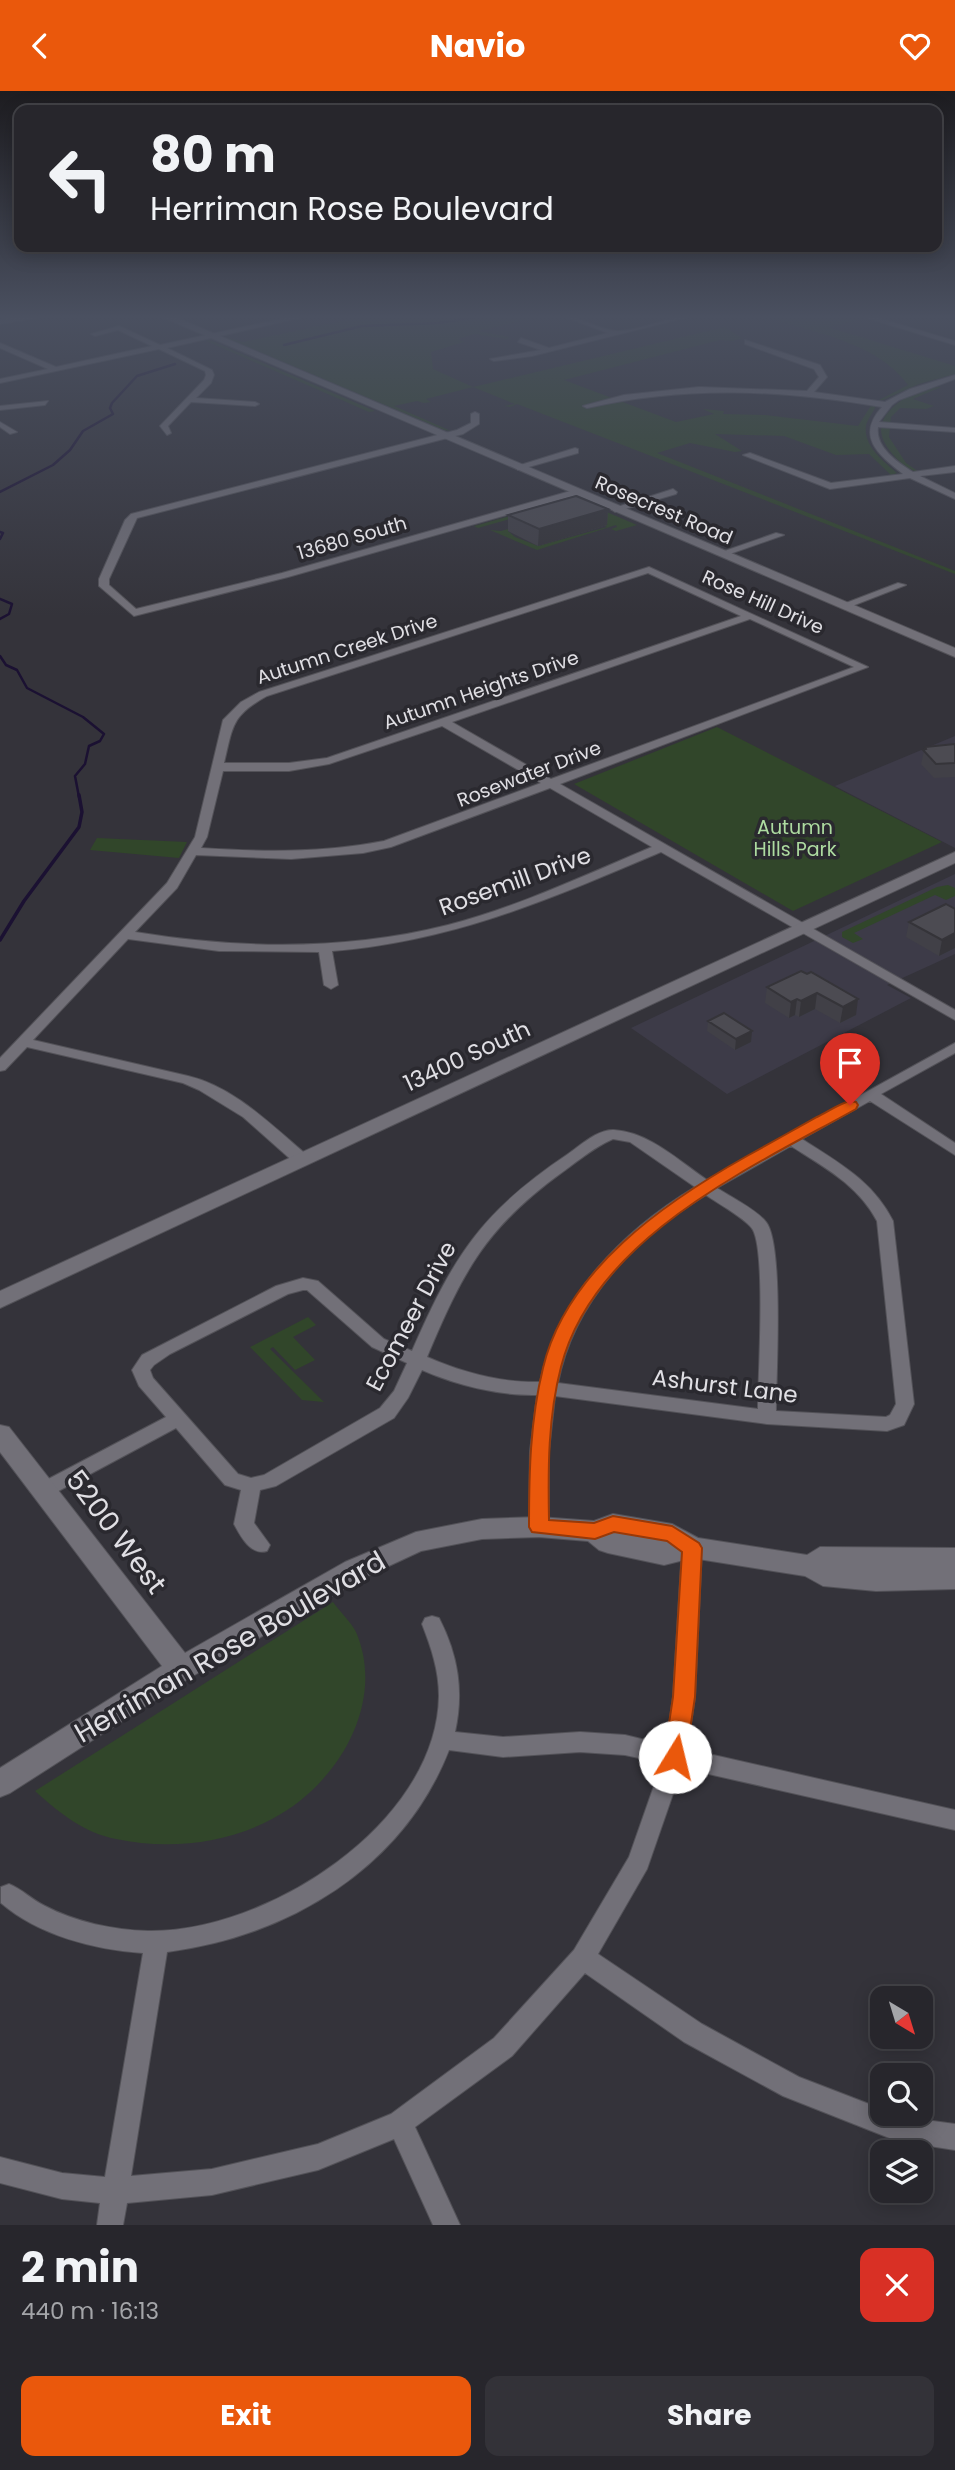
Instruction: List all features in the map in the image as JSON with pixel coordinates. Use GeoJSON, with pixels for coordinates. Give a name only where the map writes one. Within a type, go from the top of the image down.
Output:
{"type":"FeatureCollection","features":[{"type":"Feature","properties":{"kind":"main road","name":"Rosecrest Road"},"geometry":{"type":"LineString","coordinates":[[400,417],[955,653]]}},
{"type":"Feature","properties":{"kind":"main road","name":"13400 South"},"geometry":{"type":"LineString","coordinates":[[0,1300],[955,857]]}},
{"type":"Feature","properties":{"kind":"main road","name":"5200 West"},"geometry":{"type":"LineString","coordinates":[[0,1434],[181,1669]]}},
{"type":"Feature","properties":{"kind":"main road","name":"Herriman Rose Boulevard"},"geometry":{"type":"LineString","coordinates":[[0,1784],[181,1669],[354,1570],[416,1542],[482,1529],[539,1527],[595,1531],[608,1543],[664,1554],[692,1548],[812,1566],[823,1575],[876,1580],[955,1578]]}},
{"type":"Feature","properties":{"kind":"main road","name":"Herriman Rose Boulevard"},"geometry":{"type":"LineString","coordinates":[[812,1566],[820,1558],[955,1559]]}},
{"type":"Feature","properties":{"kind":"street"},"geometry":{"type":"LineString","coordinates":[[167,433],[163,428],[174,417]]}},
{"type":"Feature","properties":{"kind":"street"},"geometry":{"type":"LineString","coordinates":[[445,436],[473,426],[476,417]]}},
{"type":"Feature","properties":{"kind":"street"},"geometry":{"type":"LineString","coordinates":[[879,417],[874,424],[873,435],[884,455],[909,475],[955,496]]}},
{"type":"Feature","properties":{"kind":"street"},"geometry":{"type":"LineString","coordinates":[[0,424],[13,432]]}},
{"type":"Feature","properties":{"kind":"street"},"geometry":{"type":"LineString","coordinates":[[874,424],[955,430]]}},
{"type":"Feature","properties":{"kind":"street","name":"13680 South"},"geometry":{"type":"LineString","coordinates":[[445,436],[134,516],[109,567],[104,586],[134,613],[274,578],[577,492]]}},
{"type":"Feature","properties":{"kind":"street"},"geometry":{"type":"LineString","coordinates":[[518,467],[575,451]]}},
{"type":"Feature","properties":{"kind":"street"},"geometry":{"type":"LineString","coordinates":[[747,455],[830,486],[955,469]]}},
{"type":"Feature","properties":{"kind":"street"},"geometry":{"type":"LineString","coordinates":[[615,509],[673,492]]}},
{"type":"Feature","properties":{"kind":"street"},"geometry":{"type":"LineString","coordinates":[[721,554],[779,535]]}},
{"type":"Feature","properties":{"kind":"street","name":"Rose Hill Drive"},"geometry":{"type":"LineString","coordinates":[[649,570],[863,667]]}},
{"type":"Feature","properties":{"kind":"street","name":"Autumn Creek Drive"},"geometry":{"type":"LineString","coordinates":[[0,1067],[173,885],[195,851],[208,814],[229,720],[245,704],[263,694],[649,570]]}},
{"type":"Feature","properties":{"kind":"street"},"geometry":{"type":"LineString","coordinates":[[843,606],[901,585]]}},
{"type":"Feature","properties":{"kind":"street","name":"Autumn Heights Drive"},"geometry":{"type":"LineString","coordinates":[[217,767],[276,768],[316,764],[750,616]]}},
{"type":"Feature","properties":{"kind":"street","name":"Rosewater Drive"},"geometry":{"type":"LineString","coordinates":[[195,851],[286,856],[366,849],[423,833],[863,667]]}},
{"type":"Feature","properties":{"kind":"street"},"geometry":{"type":"LineString","coordinates":[[444,722],[955,1016]]}},
{"type":"Feature","properties":{"kind":"street","name":"Rosemill Drive"},"geometry":{"type":"LineString","coordinates":[[126,935],[167,943],[234,949],[326,948],[418,936],[515,908],[663,847]]}},
{"type":"Feature","properties":{"kind":"street"},"geometry":{"type":"LineString","coordinates":[[326,948],[331,985]]}},
{"type":"Feature","properties":{"kind":"street"},"geometry":{"type":"LineString","coordinates":[[23,1042],[188,1080],[214,1089],[243,1109],[302,1160]]}},
{"type":"Feature","properties":{"kind":"street"},"geometry":{"type":"LineString","coordinates":[[539,1527],[538,1456],[552,1367],[567,1328],[591,1289],[622,1253],[658,1220],[705,1186],[955,1047]]}},
{"type":"Feature","properties":{"kind":"street"},"geometry":{"type":"LineString","coordinates":[[870,1094],[955,1150]]}},
{"type":"Feature","properties":{"kind":"street","name":"Ecomeer Drive"},"geometry":{"type":"LineString","coordinates":[[251,1485],[269,1481],[381,1418],[397,1403],[470,1252],[518,1197],[602,1138],[612,1134],[635,1138],[760,1225],[768,1269],[767,1417]]}},
{"type":"Feature","properties":{"kind":"street","name":"Ashurst Lane"},"geometry":{"type":"LineString","coordinates":[[178,1419],[143,1376],[141,1370],[148,1360],[282,1290],[303,1284],[321,1291],[378,1343],[446,1373],[520,1389],[548,1388],[767,1417],[874,1426],[897,1420],[905,1404],[885,1221],[873,1198],[861,1185],[791,1139]]}},
{"type":"Feature","properties":{"kind":"street"},"geometry":{"type":"LineString","coordinates":[[44,1490],[178,1419],[232,1480],[251,1485],[244,1524],[260,1545]]}},
{"type":"Feature","properties":{"kind":"street"},"geometry":{"type":"LineString","coordinates":[[0,2170],[62,2186],[115,2192],[212,2182],[317,2157],[400,2123],[503,2047],[583,1958],[639,1861],[675,1757],[684,1697],[692,1548]]}},
{"type":"Feature","properties":{"kind":"street"},"geometry":{"type":"LineString","coordinates":[[9,1895],[24,1909],[61,1924],[113,1937],[157,1942],[215,1932],[248,1921],[273,1912],[334,1879],[380,1841],[405,1813],[444,1740],[448,1672],[445,1655],[432,1624]]}},
{"type":"Feature","properties":{"kind":"street"},"geometry":{"type":"LineString","coordinates":[[444,1740],[503,1747],[598,1742],[955,1820]]}},
{"type":"Feature","properties":{"kind":"street"},"geometry":{"type":"LineString","coordinates":[[110,2225],[157,1942]]}},
{"type":"Feature","properties":{"kind":"street"},"geometry":{"type":"LineString","coordinates":[[583,1958],[693,2033],[792,2087],[897,2128],[955,2137]]}},
{"type":"Feature","properties":{"kind":"street"},"geometry":{"type":"LineString","coordinates":[[400,2123],[447,2225]]}},
{"type":"Feature","properties":{"kind":"shaded area"},"geometry":{"type":"Polygon","coordinates":[[[955,736],[955,848],[835,786],[955,736]]]}},
{"type":"Feature","properties":{"kind":"shaded area"},"geometry":{"type":"Polygon","coordinates":[[[955,874],[955,954],[887,985],[911,998],[727,1094],[631,1028],[955,874]]]}},
{"type":"Feature","properties":{"kind":"green space"},"geometry":{"type":"Polygon","coordinates":[[[412,417],[451,431],[444,430],[412,417]]]}},
{"type":"Feature","properties":{"kind":"green space"},"geometry":{"type":"Polygon","coordinates":[[[549,417],[662,417],[676,422],[702,417],[778,417],[858,426],[864,417],[870,417],[866,433],[871,447],[897,473],[891,475],[869,454],[836,455],[784,436],[715,434],[742,451],[690,443],[657,453],[955,571],[955,574],[549,417]]]}},
{"type":"Feature","properties":{"kind":"green space"},"geometry":{"type":"Polygon","coordinates":[[[886,417],[891,417],[889,437],[906,463],[919,472],[910,469],[893,455],[882,437],[886,417]]]}},
{"type":"Feature","properties":{"kind":"green space"},"geometry":{"type":"Polygon","coordinates":[[[574,498],[637,525],[616,531],[611,529],[617,527],[616,525],[537,550],[490,530],[501,531],[547,518],[508,531],[515,537],[538,546],[607,527],[576,511],[575,501],[478,528],[474,526],[574,498]]]}},
{"type":"Feature","properties":{"kind":"green space","name":"Autumn Hills Park"},"geometry":{"type":"Polygon","coordinates":[[[717,727],[942,842],[793,911],[574,784],[717,727]]]}},
{"type":"Feature","properties":{"kind":"green space"},"geometry":{"type":"Polygon","coordinates":[[[97,838],[187,842],[179,858],[90,850],[97,838]]]}},
{"type":"Feature","properties":{"kind":"green space"},"geometry":{"type":"Polygon","coordinates":[[[948,885],[955,888],[955,896],[946,900],[935,895],[854,933],[863,939],[853,943],[842,937],[842,932],[937,887],[948,885]]]}},
{"type":"Feature","properties":{"kind":"green space"},"geometry":{"type":"Polygon","coordinates":[[[308,1317],[316,1325],[293,1337],[315,1360],[295,1370],[273,1347],[270,1349],[324,1402],[302,1400],[250,1347],[308,1317]]]}},
{"type":"Feature","properties":{"kind":"green space"},"geometry":{"type":"Polygon","coordinates":[[[333,1602],[356,1632],[364,1659],[365,1687],[360,1714],[350,1740],[335,1764],[316,1786],[272,1819],[235,1834],[196,1843],[136,1842],[104,1836],[82,1827],[35,1791],[333,1602]]]}},
{"type":"Feature","properties":{"kind":"building"},"geometry":{"type":"Polygon","coordinates":[[[576,496],[608,509],[539,529],[508,515],[576,496]]]}},
{"type":"Feature","properties":{"kind":"building"},"geometry":{"type":"Polygon","coordinates":[[[955,744],[955,763],[936,764],[923,750],[925,747],[955,744]]]}},
{"type":"Feature","properties":{"kind":"building"},"geometry":{"type":"Polygon","coordinates":[[[946,904],[955,909],[955,933],[942,940],[909,922],[946,904]]]}},
{"type":"Feature","properties":{"kind":"building"},"geometry":{"type":"Polygon","coordinates":[[[801,971],[807,974],[811,972],[858,999],[843,1007],[817,993],[801,1001],[797,999],[791,1002],[767,987],[801,971]]]}},
{"type":"Feature","properties":{"kind":"building"},"geometry":{"type":"Polygon","coordinates":[[[724,1013],[752,1031],[736,1039],[708,1021],[724,1013]]]}},
{"type":"Feature","properties":{"kind":"waterway"},"geometry":{"type":"LineString","coordinates":[[0,492],[53,465],[70,450],[83,431],[108,417]]}},
{"type":"Feature","properties":{"kind":"waterway"},"geometry":{"type":"LineString","coordinates":[[0,532],[3,533],[0,539]]}},
{"type":"Feature","properties":{"kind":"waterway"},"geometry":{"type":"LineString","coordinates":[[0,599],[12,604],[9,614],[0,619]]}},
{"type":"Feature","properties":{"kind":"waterway"},"geometry":{"type":"LineString","coordinates":[[0,656],[6,665],[17,670],[27,688],[83,717],[104,734],[100,741],[89,746],[85,764],[75,776],[79,797]]}},
{"type":"Feature","properties":{"kind":"waterway"},"geometry":{"type":"LineString","coordinates":[[0,940],[24,901],[79,827],[82,812],[79,795]]}},
{"type":"Feature","properties":{"kind":"route"},"geometry":{"type":"LineString","coordinates":[[675,1757],[684,1697],[692,1548],[672,1534],[613,1524],[595,1531],[539,1527],[538,1456],[552,1367],[567,1328],[591,1289],[622,1253],[658,1220],[705,1186],[850,1105]]}}]}
